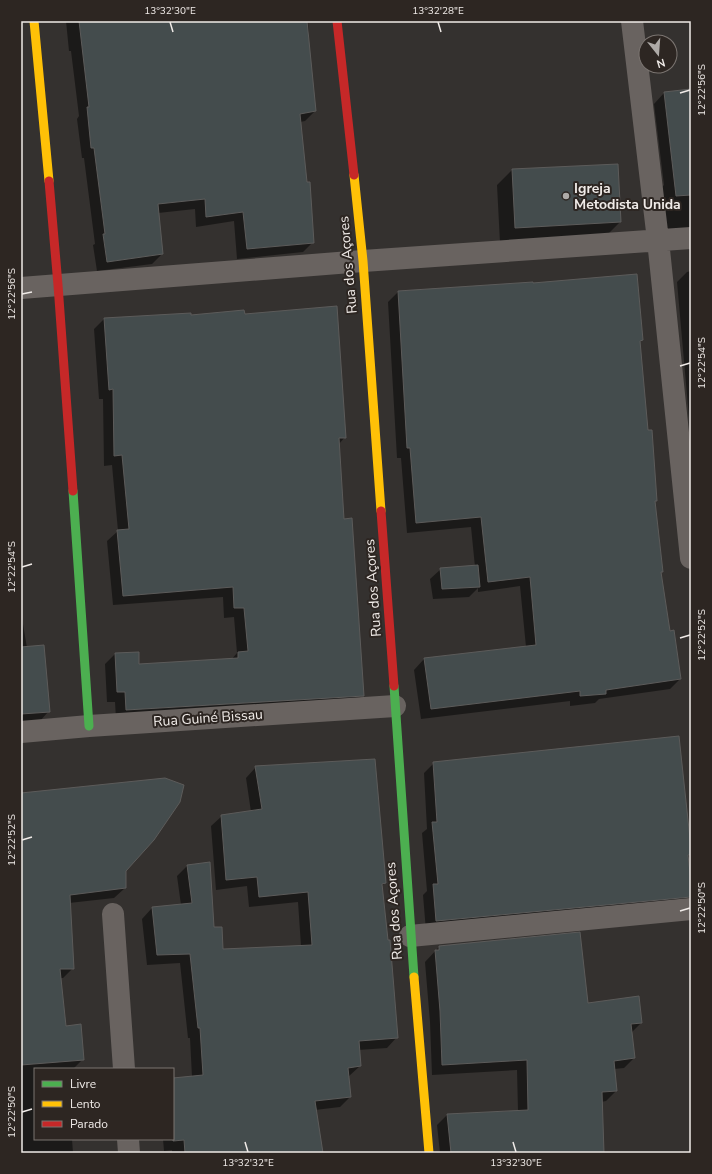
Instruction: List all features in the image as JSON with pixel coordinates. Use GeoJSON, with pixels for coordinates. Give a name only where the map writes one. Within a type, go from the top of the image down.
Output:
{"type":"FeatureCollection","features":[{"type":"Feature","properties":{"kind":"street"},"geometry":{"type":"LineString","coordinates":[[34,21],[58,285],[89,726]]}},
{"type":"Feature","properties":{"kind":"street","name":"Rua dos Açores"},"geometry":{"type":"LineString","coordinates":[[337,21],[363,261],[410,936],[429,1153]]}},
{"type":"Feature","properties":{"kind":"street"},"geometry":{"type":"LineString","coordinates":[[632,21],[658,240],[691,558]]}},
{"type":"Feature","properties":{"kind":"street"},"geometry":{"type":"LineString","coordinates":[[21,288],[363,261],[691,238]]}},
{"type":"Feature","properties":{"kind":"street","name":"Rua Guiné Bissau"},"geometry":{"type":"LineString","coordinates":[[21,732],[89,726],[395,706]]}},
{"type":"Feature","properties":{"kind":"street"},"geometry":{"type":"LineString","coordinates":[[410,936],[691,909]]}},
{"type":"Feature","properties":{"kind":"street"},"geometry":{"type":"LineString","coordinates":[[113,914],[124,1068]]}},
{"type":"Feature","properties":{"kind":"street"},"geometry":{"type":"LineString","coordinates":[[128,1140],[129,1153]]}},
{"type":"Feature","properties":{"kind":"building"},"geometry":{"type":"Polygon","coordinates":[[[79,21],[307,21],[316,111],[300,114],[307,182],[310,182],[314,243],[247,249],[243,212],[206,217],[205,199],[158,204],[163,254],[107,262],[94,148],[91,148],[87,107],[89,107],[79,21]]]}},
{"type":"Feature","properties":{"kind":"building"},"geometry":{"type":"Polygon","coordinates":[[[691,89],[691,195],[676,196],[664,92],[691,89]]]}},
{"type":"Feature","properties":{"kind":"building","name":"Igreja Metodista Unida"},"geometry":{"type":"Polygon","coordinates":[[[618,164],[621,222],[515,228],[512,169],[618,164]]]}},
{"type":"Feature","properties":{"kind":"building"},"geometry":{"type":"Polygon","coordinates":[[[637,274],[643,340],[640,341],[648,430],[652,430],[657,501],[655,501],[663,572],[661,572],[670,631],[674,630],[681,679],[606,690],[606,694],[580,696],[580,691],[431,709],[424,658],[536,645],[530,577],[488,582],[481,517],[416,523],[410,448],[407,448],[398,291],[533,283],[637,274]]]}},
{"type":"Feature","properties":{"kind":"building"},"geometry":{"type":"Polygon","coordinates":[[[337,306],[346,438],[339,438],[344,519],[352,518],[364,696],[126,710],[125,692],[117,692],[115,653],[139,652],[139,664],[238,658],[238,652],[248,651],[244,608],[234,608],[233,587],[123,596],[117,530],[129,529],[122,455],[114,456],[113,389],[109,390],[104,318],[191,313],[191,315],[244,310],[245,314],[337,306]]]}},
{"type":"Feature","properties":{"kind":"building"},"geometry":{"type":"Polygon","coordinates":[[[478,565],[480,587],[442,589],[440,568],[478,565]]]}},
{"type":"Feature","properties":{"kind":"building"},"geometry":{"type":"Polygon","coordinates":[[[44,645],[50,712],[21,714],[21,647],[44,645]]]}},
{"type":"Feature","properties":{"kind":"building"},"geometry":{"type":"Polygon","coordinates":[[[679,736],[691,848],[691,855],[688,855],[691,897],[436,921],[433,884],[438,884],[432,822],[437,822],[433,762],[679,736]]]}},
{"type":"Feature","properties":{"kind":"building"},"geometry":{"type":"Polygon","coordinates":[[[375,759],[386,883],[382,884],[388,940],[390,940],[398,1038],[359,1041],[361,1066],[348,1068],[351,1097],[315,1101],[323,1153],[185,1153],[184,1140],[173,1141],[174,1078],[203,1075],[200,1028],[198,1028],[190,954],[157,955],[152,907],[192,903],[187,865],[210,862],[214,927],[222,927],[223,949],[312,945],[308,892],[259,897],[257,877],[226,880],[221,815],[262,809],[255,766],[375,759]]]}},
{"type":"Feature","properties":{"kind":"building"},"geometry":{"type":"Polygon","coordinates":[[[165,778],[184,785],[180,802],[154,840],[126,871],[126,888],[70,895],[74,969],[60,969],[66,1026],[81,1024],[84,1060],[21,1065],[21,793],[165,778]]]}},
{"type":"Feature","properties":{"kind":"building"},"geometry":{"type":"Polygon","coordinates":[[[580,932],[588,1003],[639,996],[642,1023],[631,1024],[635,1058],[614,1061],[617,1091],[602,1092],[604,1153],[451,1153],[447,1114],[528,1110],[527,1060],[442,1065],[440,1011],[435,950],[439,950],[439,946],[580,932]]]}},
{"type":"Feature","properties":{"kind":"traffic: fast"},"geometry":{"type":"LineString","coordinates":[[73,491],[89,726]]}},
{"type":"Feature","properties":{"kind":"traffic: fast"},"geometry":{"type":"LineString","coordinates":[[394,686],[414,977]]}},
{"type":"Feature","properties":{"kind":"traffic: slow"},"geometry":{"type":"LineString","coordinates":[[34,21],[49,181]]}},
{"type":"Feature","properties":{"kind":"traffic: slow"},"geometry":{"type":"LineString","coordinates":[[354,175],[363,261],[381,511]]}},
{"type":"Feature","properties":{"kind":"traffic: slow"},"geometry":{"type":"LineString","coordinates":[[414,977],[429,1153]]}},
{"type":"Feature","properties":{"kind":"traffic: jam"},"geometry":{"type":"LineString","coordinates":[[337,21],[354,175]]}},
{"type":"Feature","properties":{"kind":"traffic: jam"},"geometry":{"type":"LineString","coordinates":[[49,181],[73,491]]}},
{"type":"Feature","properties":{"kind":"traffic: jam"},"geometry":{"type":"LineString","coordinates":[[381,511],[394,686]]}},
{"type":"Feature","properties":{"kind":"place","name":"Igreja Metodista Unida"},"geometry":{"type":"Point","coordinates":[566,196]}}]}
